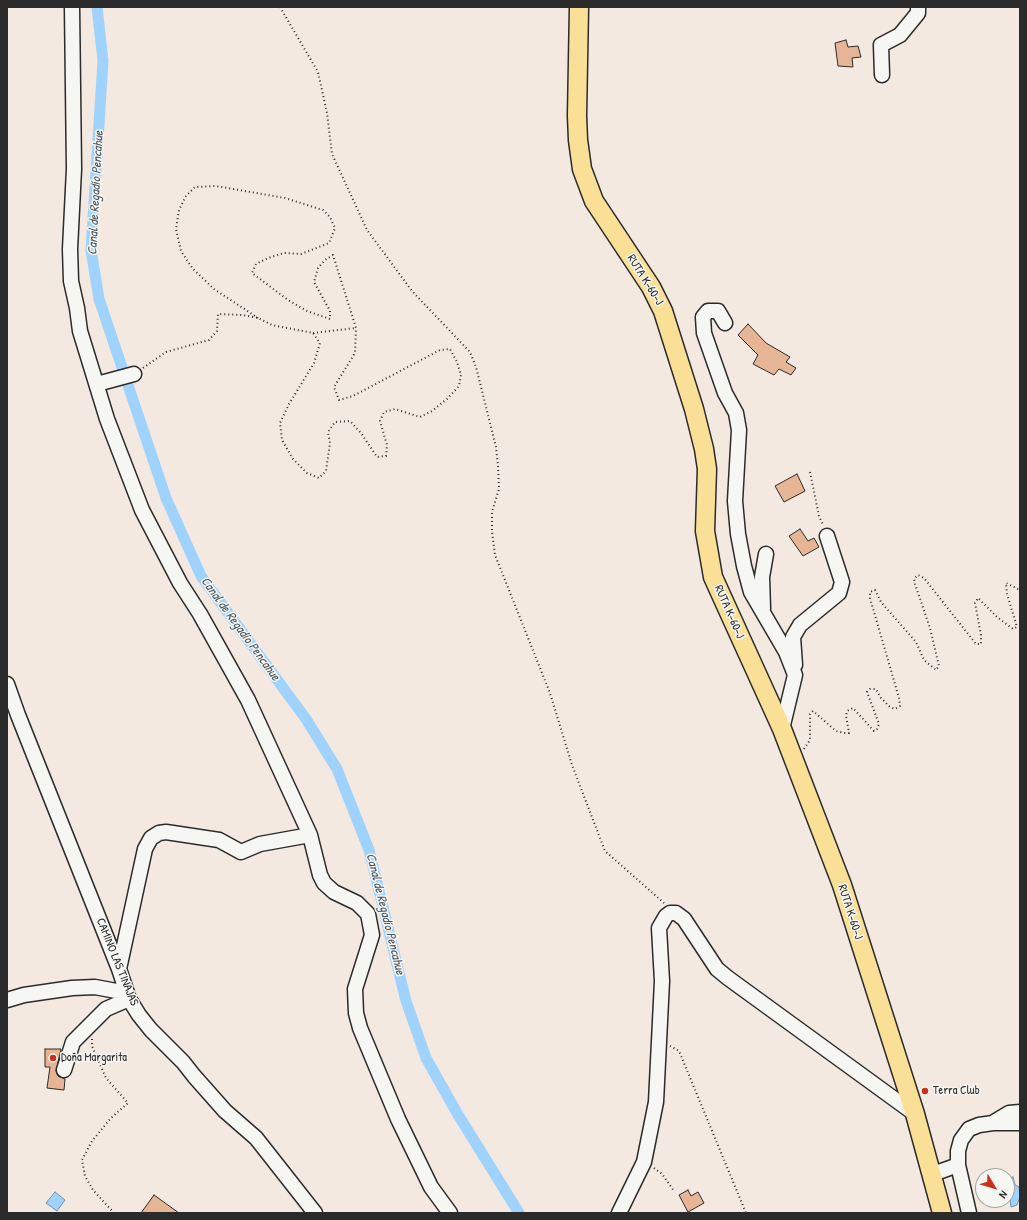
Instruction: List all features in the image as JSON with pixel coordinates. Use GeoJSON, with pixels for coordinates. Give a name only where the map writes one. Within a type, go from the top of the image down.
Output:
{"type":"FeatureCollection","features":[{"type":"Feature","properties":{"kind":"main road","name":"RUTA K-60-J"},"geometry":{"type":"LineString","coordinates":[[579,7],[577,116],[578,140],[582,168],[594,201],[651,287],[664,311],[694,409],[704,448],[707,469],[705,531],[714,577],[782,729],[842,885],[915,1114],[933,1174],[942,1213]]}},
{"type":"Feature","properties":{"kind":"street"},"geometry":{"type":"LineString","coordinates":[[72,7],[74,169],[70,250],[71,281],[80,331],[107,419],[142,510],[180,583],[200,614],[248,700],[310,835],[320,875],[324,883],[334,892],[357,903],[368,914],[372,935],[355,989],[356,1013],[360,1028],[398,1119],[432,1187],[450,1213]]}},
{"type":"Feature","properties":{"kind":"street"},"geometry":{"type":"LineString","coordinates":[[882,75],[881,45],[900,36],[918,13],[918,7]]}},
{"type":"Feature","properties":{"kind":"street"},"geometry":{"type":"LineString","coordinates":[[725,323],[718,311],[708,311],[703,317],[707,341],[725,393],[736,413],[739,430],[735,501],[738,534],[744,566],[751,592],[786,652],[795,675]]}},
{"type":"Feature","properties":{"kind":"street"},"geometry":{"type":"LineString","coordinates":[[97,384],[134,374]]}},
{"type":"Feature","properties":{"kind":"street"},"geometry":{"type":"LineString","coordinates":[[782,729],[795,675],[793,637],[800,625],[839,593],[842,582],[827,536]]}},
{"type":"Feature","properties":{"kind":"street"},"geometry":{"type":"LineString","coordinates":[[763,614],[762,577],[766,554]]}},
{"type":"Feature","properties":{"kind":"street","name":"CAMINO LAS TINAJAS"},"geometry":{"type":"LineString","coordinates":[[7,684],[119,969],[128,996],[139,1015],[151,1030],[179,1057],[226,1111],[256,1138],[315,1213]]}},
{"type":"Feature","properties":{"kind":"street"},"geometry":{"type":"LineString","coordinates":[[119,969],[146,849],[151,838],[159,833],[166,832],[219,840],[241,852],[260,844],[310,835]]}},
{"type":"Feature","properties":{"kind":"street"},"geometry":{"type":"LineString","coordinates":[[619,1213],[644,1162],[656,1102],[662,981],[659,928],[666,916],[676,912],[692,929],[717,969],[915,1114]]}},
{"type":"Feature","properties":{"kind":"street"},"geometry":{"type":"LineString","coordinates":[[7,1000],[24,995],[72,988],[96,987],[128,996]]}},
{"type":"Feature","properties":{"kind":"street"},"geometry":{"type":"LineString","coordinates":[[64,1070],[73,1042],[106,1009],[128,996]]}},
{"type":"Feature","properties":{"kind":"street"},"geometry":{"type":"LineString","coordinates":[[994,1123],[1009,1114],[1020,1112]]}},
{"type":"Feature","properties":{"kind":"street"},"geometry":{"type":"LineString","coordinates":[[969,1213],[958,1165],[958,1151],[962,1140],[969,1129],[979,1125],[994,1123],[1020,1123]]}},
{"type":"Feature","properties":{"kind":"street"},"geometry":{"type":"LineString","coordinates":[[933,1174],[958,1165]]}},
{"type":"Feature","properties":{"kind":"path"},"geometry":{"type":"LineString","coordinates":[[280,7],[318,72],[327,113],[332,154],[367,230],[412,291],[470,352],[476,367],[496,447],[498,466],[499,489],[492,512],[492,532],[495,555],[550,693],[572,765],[605,851],[676,912]]}},
{"type":"Feature","properties":{"kind":"path"},"geometry":{"type":"LineString","coordinates":[[313,333],[320,342],[314,363],[288,404],[280,423],[282,440],[294,459],[307,473],[319,478],[326,471],[330,443],[328,432],[335,422],[350,420],[361,433],[376,457],[386,456],[387,445],[380,421],[384,412],[395,409],[408,415],[420,417],[432,411],[447,399],[459,386],[461,375],[457,362],[450,349],[440,350],[353,396],[339,400],[334,387],[355,353],[356,328],[333,255],[325,260],[318,268],[314,282],[330,311],[330,319],[307,311],[288,300],[252,273],[256,264],[268,258],[284,253],[301,254],[330,243],[335,228],[330,217],[323,210],[284,198],[216,186],[195,187],[186,196],[179,210],[176,229],[181,250],[193,269],[214,289],[258,318],[272,325],[313,333],[356,328]]}},
{"type":"Feature","properties":{"kind":"path"},"geometry":{"type":"LineString","coordinates":[[134,374],[166,352],[209,340],[217,331],[218,314],[243,315],[258,318]]}},
{"type":"Feature","properties":{"kind":"path"},"geometry":{"type":"LineString","coordinates":[[810,472],[819,516],[827,536]]}},
{"type":"Feature","properties":{"kind":"path"},"geometry":{"type":"LineString","coordinates":[[796,764],[810,740],[810,714],[814,711],[836,731],[844,734],[849,733],[846,716],[847,711],[853,708],[874,731],[877,729],[879,724],[867,692],[870,688],[876,689],[881,698],[890,707],[895,709],[900,706],[870,598],[870,592],[875,590],[881,602],[916,642],[924,660],[936,670],[939,666],[930,628],[914,579],[918,575],[924,578],[976,644],[981,644],[981,635],[975,603],[978,598],[997,617],[1013,629],[1018,627],[1007,594],[1006,583],[1020,590]]}},
{"type":"Feature","properties":{"kind":"path"},"geometry":{"type":"LineString","coordinates":[[92,1022],[92,1046],[106,1078],[128,1103],[111,1118],[92,1141],[82,1160],[85,1176],[93,1190],[114,1213]]}},
{"type":"Feature","properties":{"kind":"path"},"geometry":{"type":"LineString","coordinates":[[660,1040],[679,1051],[746,1213]]}},
{"type":"Feature","properties":{"kind":"path"},"geometry":{"type":"LineString","coordinates":[[644,1162],[662,1174],[674,1190]]}},
{"type":"Feature","properties":{"kind":"water"},"geometry":{"type":"Polygon","coordinates":[[[1015,1185],[1019,1187],[1020,1197],[1017,1205],[1015,1206],[1015,1185]]]}},
{"type":"Feature","properties":{"kind":"water"},"geometry":{"type":"Polygon","coordinates":[[[55,1192],[65,1200],[57,1211],[46,1203],[55,1192]]]}},
{"type":"Feature","properties":{"kind":"building"},"geometry":{"type":"Polygon","coordinates":[[[846,40],[848,47],[858,46],[861,57],[852,58],[853,67],[838,66],[835,43],[846,40]]]}},
{"type":"Feature","properties":{"kind":"building"},"geometry":{"type":"Polygon","coordinates":[[[748,324],[766,343],[790,357],[786,362],[796,368],[791,375],[779,369],[774,375],[753,364],[758,355],[738,335],[748,324]]]}},
{"type":"Feature","properties":{"kind":"building"},"geometry":{"type":"Polygon","coordinates":[[[797,474],[805,491],[784,502],[775,486],[797,474]]]}},
{"type":"Feature","properties":{"kind":"building"},"geometry":{"type":"Polygon","coordinates":[[[800,529],[808,541],[814,538],[819,547],[803,556],[789,536],[800,529]]]}},
{"type":"Feature","properties":{"kind":"building"},"geometry":{"type":"Polygon","coordinates":[[[45,1049],[61,1049],[56,1071],[58,1076],[65,1079],[64,1090],[47,1088],[50,1067],[45,1067],[45,1049]]]}},
{"type":"Feature","properties":{"kind":"building"},"geometry":{"type":"Polygon","coordinates":[[[688,1190],[691,1196],[698,1192],[704,1203],[688,1212],[679,1195],[688,1190]]]}},
{"type":"Feature","properties":{"kind":"building"},"geometry":{"type":"Polygon","coordinates":[[[154,1195],[179,1213],[141,1213],[154,1195]]]}},
{"type":"Feature","properties":{"kind":"waterway","name":"Canal de Regadío Pencahue"},"geometry":{"type":"LineString","coordinates":[[97,7],[103,61],[91,250],[99,299],[166,498],[201,576],[306,719],[337,769],[369,850],[406,1001],[426,1058],[457,1113],[519,1213]]}},
{"type":"Feature","properties":{"kind":"place","name":"Doña Margarita"},"geometry":{"type":"Point","coordinates":[53,1058]}},
{"type":"Feature","properties":{"kind":"place","name":"Terra Club"},"geometry":{"type":"Point","coordinates":[925,1091]}}]}
